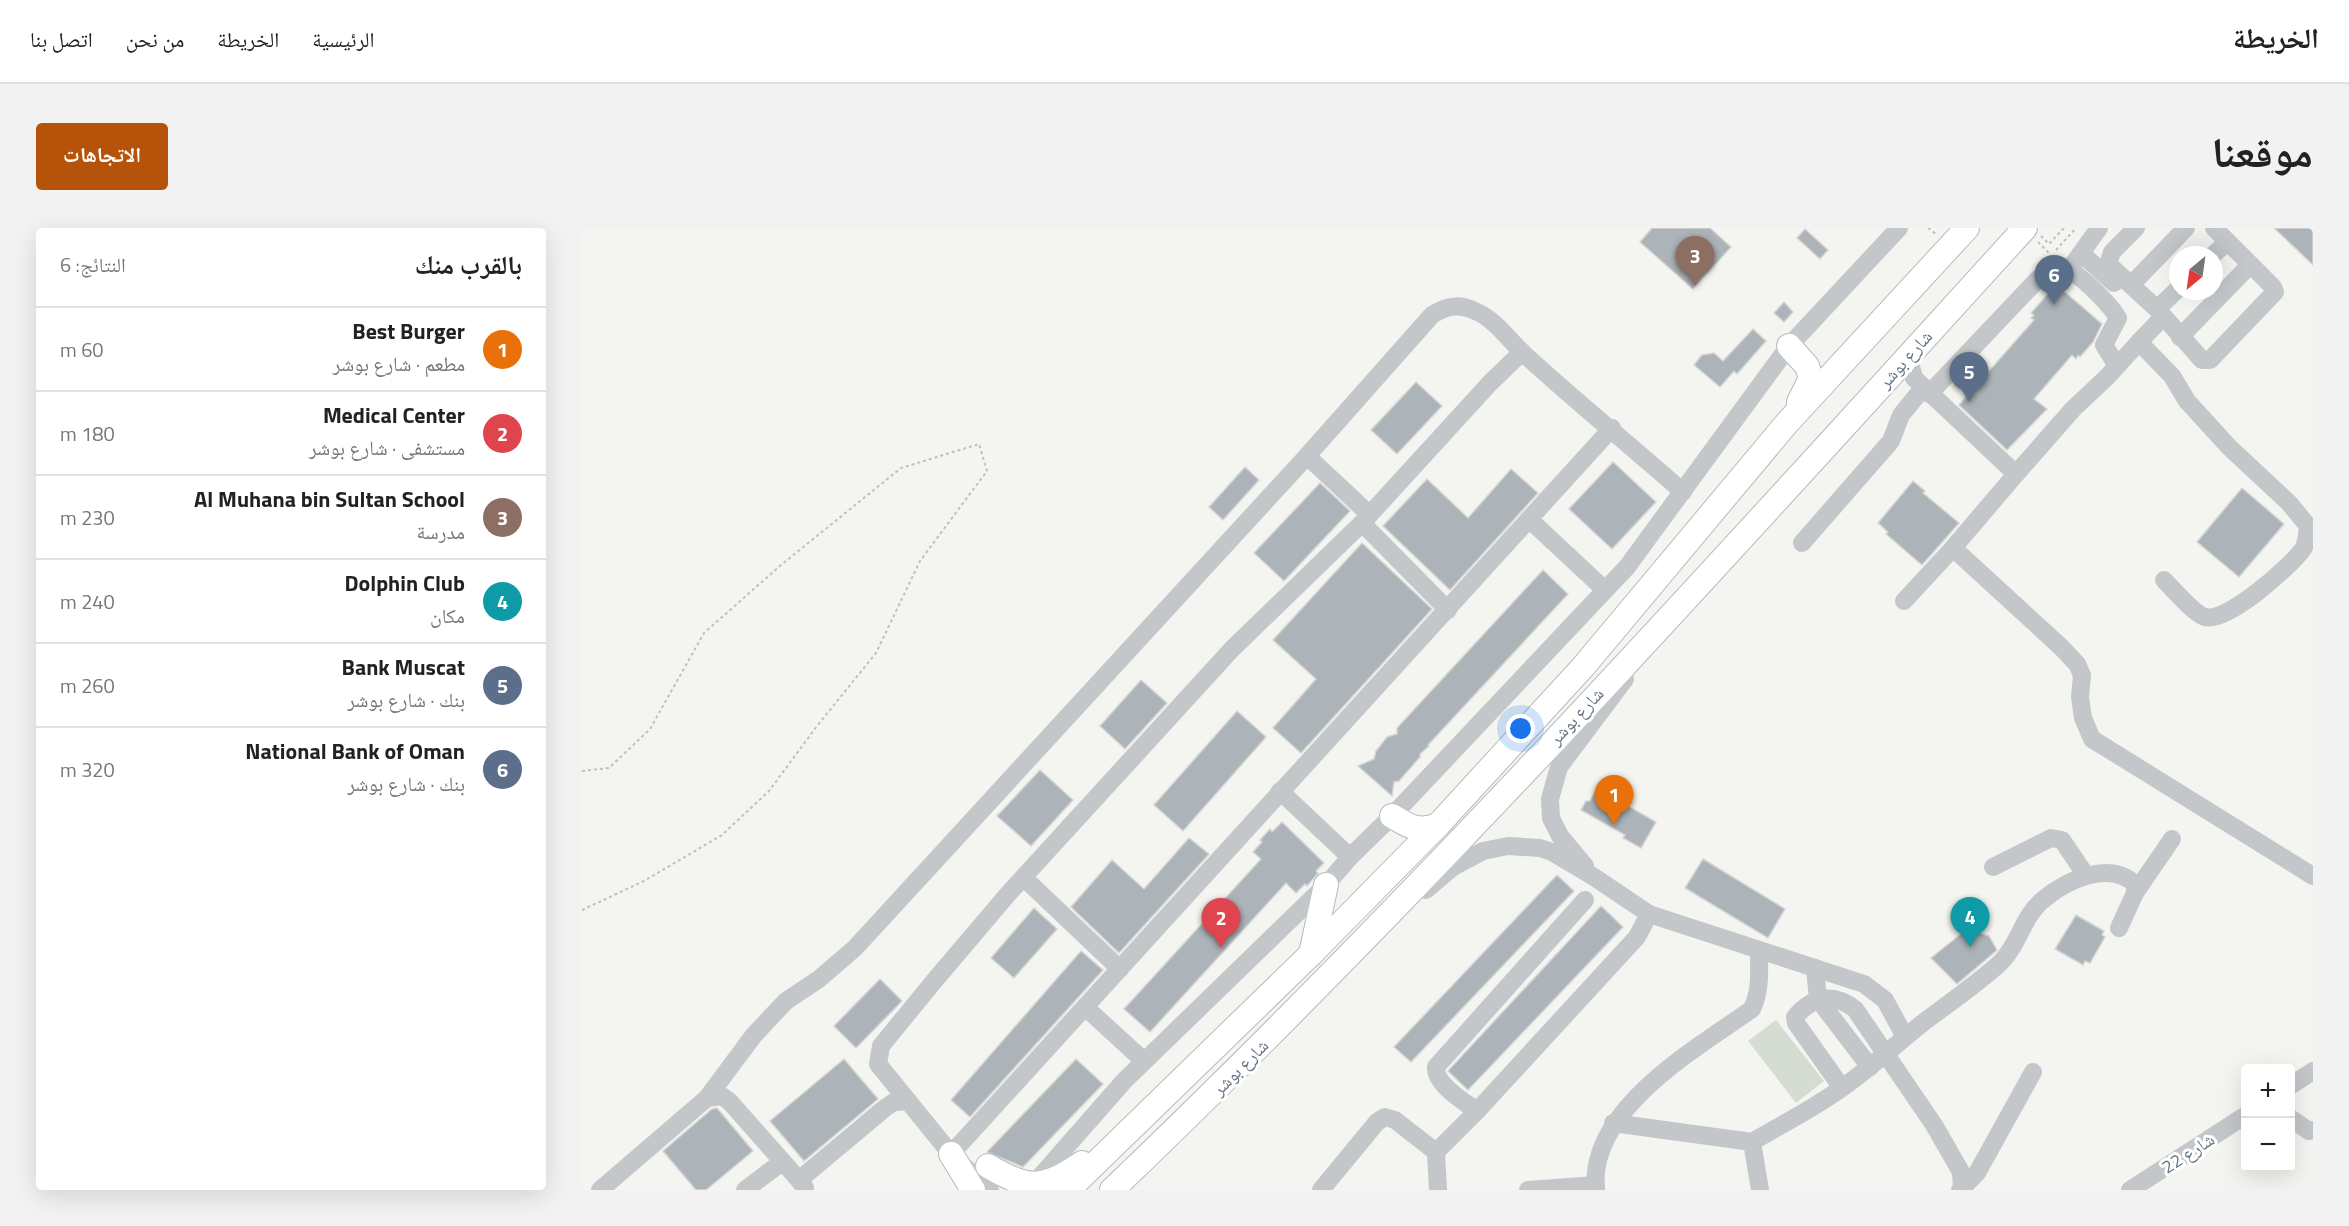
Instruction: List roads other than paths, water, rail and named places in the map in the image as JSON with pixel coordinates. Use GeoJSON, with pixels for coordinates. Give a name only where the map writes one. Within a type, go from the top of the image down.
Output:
{"type":"FeatureCollection","features":[{"type":"Feature","properties":{"kind":"main road","name":"شارع بوشر"},"geometry":{"type":"LineString","coordinates":[[1068,1190],[1311,954],[1438,825],[1583,667],[1787,423],[1967,228]]}},
{"type":"Feature","properties":{"kind":"main road","name":"شارع بوشر"},"geometry":{"type":"LineString","coordinates":[[1112,1190],[1234,1074],[1357,949],[1678,608],[2025,228]]}},
{"type":"Feature","properties":{"kind":"main road"},"geometry":{"type":"LineString","coordinates":[[1787,423],[1811,378],[1807,366],[1789,346]]}},
{"type":"Feature","properties":{"kind":"main road"},"geometry":{"type":"LineString","coordinates":[[1392,816],[1417,830],[1429,829],[1438,825]]}},
{"type":"Feature","properties":{"kind":"main road"},"geometry":{"type":"LineString","coordinates":[[1311,954],[1326,885]]}},
{"type":"Feature","properties":{"kind":"main road"},"geometry":{"type":"LineString","coordinates":[[1134,1190],[1234,1074]]}},
{"type":"Feature","properties":{"kind":"main road"},"geometry":{"type":"LineString","coordinates":[[989,1178],[1011,1180],[1025,1188],[1047,1184],[1061,1178],[1105,1142],[1126,1136]]}},
{"type":"Feature","properties":{"kind":"main road"},"geometry":{"type":"LineString","coordinates":[[951,1154],[973,1190]]}},
{"type":"Feature","properties":{"kind":"street"},"geometry":{"type":"LineString","coordinates":[[1025,1188],[1124,1081],[1326,885],[1350,857],[1392,816],[1627,567],[1789,346],[1899,228]]}},
{"type":"Feature","properties":{"kind":"street"},"geometry":{"type":"LineString","coordinates":[[2070,269],[2100,228]]}},
{"type":"Feature","properties":{"kind":"street"},"geometry":{"type":"LineString","coordinates":[[2136,228],[2109,257],[2108,264],[2202,360],[2215,357],[2275,292],[2273,287],[2214,228]]}},
{"type":"Feature","properties":{"kind":"street"},"geometry":{"type":"LineString","coordinates":[[2131,285],[2186,228]]}},
{"type":"Feature","properties":{"kind":"street"},"geometry":{"type":"LineString","coordinates":[[2223,246],[2227,242]]}},
{"type":"Feature","properties":{"kind":"street"},"geometry":{"type":"LineString","coordinates":[[2081,253],[2166,323]]}},
{"type":"Feature","properties":{"kind":"street"},"geometry":{"type":"LineString","coordinates":[[1904,601],[2073,409],[2117,366],[2144,348],[2166,323],[2250,265]]}},
{"type":"Feature","properties":{"kind":"street"},"geometry":{"type":"LineString","coordinates":[[1802,543],[1891,441],[1901,415],[1922,387],[2038,279],[2059,267],[2070,269],[2112,308],[2118,318],[2104,345],[2117,366]]}},
{"type":"Feature","properties":{"kind":"street"},"geometry":{"type":"LineString","coordinates":[[2166,323],[2174,300]]}},
{"type":"Feature","properties":{"kind":"street"},"geometry":{"type":"LineString","coordinates":[[600,1190],[707,1098],[754,1035],[786,1001],[819,979],[855,948],[1307,456],[1432,315],[1445,308],[1460,305],[1477,311],[1490,320],[1522,352],[1683,492]]}},
{"type":"Feature","properties":{"kind":"street"},"geometry":{"type":"LineString","coordinates":[[2144,348],[2172,376],[2187,401],[2229,447],[2289,503],[2308,526],[2305,547],[2288,567],[2249,599],[2212,619],[2202,617],[2164,580]]}},
{"type":"Feature","properties":{"kind":"street"},"geometry":{"type":"LineString","coordinates":[[1914,350],[1910,362],[1922,387],[2016,474]]}},
{"type":"Feature","properties":{"kind":"street"},"geometry":{"type":"LineString","coordinates":[[989,1178],[951,1154],[878,1064],[881,1046],[1024,878],[1233,649],[1365,518],[1490,383],[1522,352]]}},
{"type":"Feature","properties":{"kind":"street"},"geometry":{"type":"LineString","coordinates":[[1880,387],[1896,377],[1922,387]]}},
{"type":"Feature","properties":{"kind":"street"},"geometry":{"type":"LineString","coordinates":[[951,1154],[1280,791],[1448,610],[1611,428]]}},
{"type":"Feature","properties":{"kind":"street"},"geometry":{"type":"LineString","coordinates":[[1307,456],[1448,610]]}},
{"type":"Feature","properties":{"kind":"street"},"geometry":{"type":"LineString","coordinates":[[1530,519],[1605,590]]}},
{"type":"Feature","properties":{"kind":"street"},"geometry":{"type":"LineString","coordinates":[[1953,548],[2061,646],[2077,664],[2082,675],[2080,697],[2083,718],[2092,739],[2313,876]]}},
{"type":"Feature","properties":{"kind":"street"},"geometry":{"type":"LineString","coordinates":[[1594,877],[1560,836],[1551,818],[1550,800],[1559,767],[1678,608]]}},
{"type":"Feature","properties":{"kind":"street"},"geometry":{"type":"LineString","coordinates":[[1280,791],[1350,857]]}},
{"type":"Feature","properties":{"kind":"street"},"geometry":{"type":"LineString","coordinates":[[1994,867],[2051,838],[2062,840],[2085,874]]}},
{"type":"Feature","properties":{"kind":"street"},"geometry":{"type":"LineString","coordinates":[[2119,928],[2134,893],[2172,839]]}},
{"type":"Feature","properties":{"kind":"street"},"geometry":{"type":"LineString","coordinates":[[1357,949],[1453,867],[1483,851],[1508,846],[1540,848],[1552,852],[1594,877],[1649,914],[1864,984],[1875,991],[1893,1011],[1905,1037]]}},
{"type":"Feature","properties":{"kind":"street"},"geometry":{"type":"LineString","coordinates":[[1613,1123],[1752,1142],[1842,1088],[1888,1054],[1905,1037],[2001,962],[2043,899],[2085,874],[2115,874],[2129,878],[2135,884],[2134,893]]}},
{"type":"Feature","properties":{"kind":"street"},"geometry":{"type":"LineString","coordinates":[[1024,878],[1120,969]]}},
{"type":"Feature","properties":{"kind":"street"},"geometry":{"type":"LineString","coordinates":[[1477,1111],[1439,1081],[1436,1067],[1585,900]]}},
{"type":"Feature","properties":{"kind":"street"},"geometry":{"type":"LineString","coordinates":[[1438,1190],[1436,1152],[1477,1111],[1638,937],[1649,914]]}},
{"type":"Feature","properties":{"kind":"street"},"geometry":{"type":"LineString","coordinates":[[1527,1190],[1596,1188],[1598,1156],[1613,1123],[1675,1064],[1752,1009],[1759,991],[1759,951]]}},
{"type":"Feature","properties":{"kind":"street"},"geometry":{"type":"LineString","coordinates":[[1815,968],[1818,999],[1870,1067]]}},
{"type":"Feature","properties":{"kind":"street"},"geometry":{"type":"LineString","coordinates":[[1842,1088],[1796,1023],[1796,1017],[1800,1012],[1818,999],[1845,1001],[1855,1009],[1888,1054],[1934,1125],[1961,1172],[1961,1189]]}},
{"type":"Feature","properties":{"kind":"street"},"geometry":{"type":"LineString","coordinates":[[1085,1008],[1144,1061]]}},
{"type":"Feature","properties":{"kind":"street"},"geometry":{"type":"LineString","coordinates":[[2295,1083],[2313,1071]]}},
{"type":"Feature","properties":{"kind":"street"},"geometry":{"type":"LineString","coordinates":[[1961,1189],[1971,1182],[1977,1173],[2033,1072]]}},
{"type":"Feature","properties":{"kind":"street"},"geometry":{"type":"LineString","coordinates":[[707,1098],[722,1096],[730,1102],[802,1185],[885,1108],[894,1102],[908,1101]]}},
{"type":"Feature","properties":{"kind":"street"},"geometry":{"type":"LineString","coordinates":[[1321,1190],[1377,1122],[1384,1117],[1395,1120],[1436,1152]]}},
{"type":"Feature","properties":{"kind":"street","name":"شارع 22"},"geometry":{"type":"LineString","coordinates":[[2130,1190],[2241,1118]]}},
{"type":"Feature","properties":{"kind":"street"},"geometry":{"type":"LineString","coordinates":[[2295,1121],[2309,1131],[2313,1130]]}},
{"type":"Feature","properties":{"kind":"street"},"geometry":{"type":"LineString","coordinates":[[1752,1142],[1760,1190]]}},
{"type":"Feature","properties":{"kind":"street"},"geometry":{"type":"LineString","coordinates":[[2142,1190],[2193,1149]]}},
{"type":"Feature","properties":{"kind":"street"},"geometry":{"type":"LineString","coordinates":[[745,1190],[782,1161]]}},
{"type":"Feature","properties":{"kind":"place","name":"Al Muhana bin Sultan School"},"geometry":{"type":"Point","coordinates":[1695,286]}},
{"type":"Feature","properties":{"kind":"place","name":"National Bank of Oman"},"geometry":{"type":"Point","coordinates":[2054,305]}},
{"type":"Feature","properties":{"kind":"place","name":"Bank Muscat"},"geometry":{"type":"Point","coordinates":[1969,402]}},
{"type":"Feature","properties":{"kind":"place","name":"Best Burger"},"geometry":{"type":"Point","coordinates":[1614,825]}},
{"type":"Feature","properties":{"kind":"place","name":"Dolphin Club"},"geometry":{"type":"Point","coordinates":[1970,947]}},
{"type":"Feature","properties":{"kind":"place","name":"Medical Center"},"geometry":{"type":"Point","coordinates":[1221,948]}}]}
